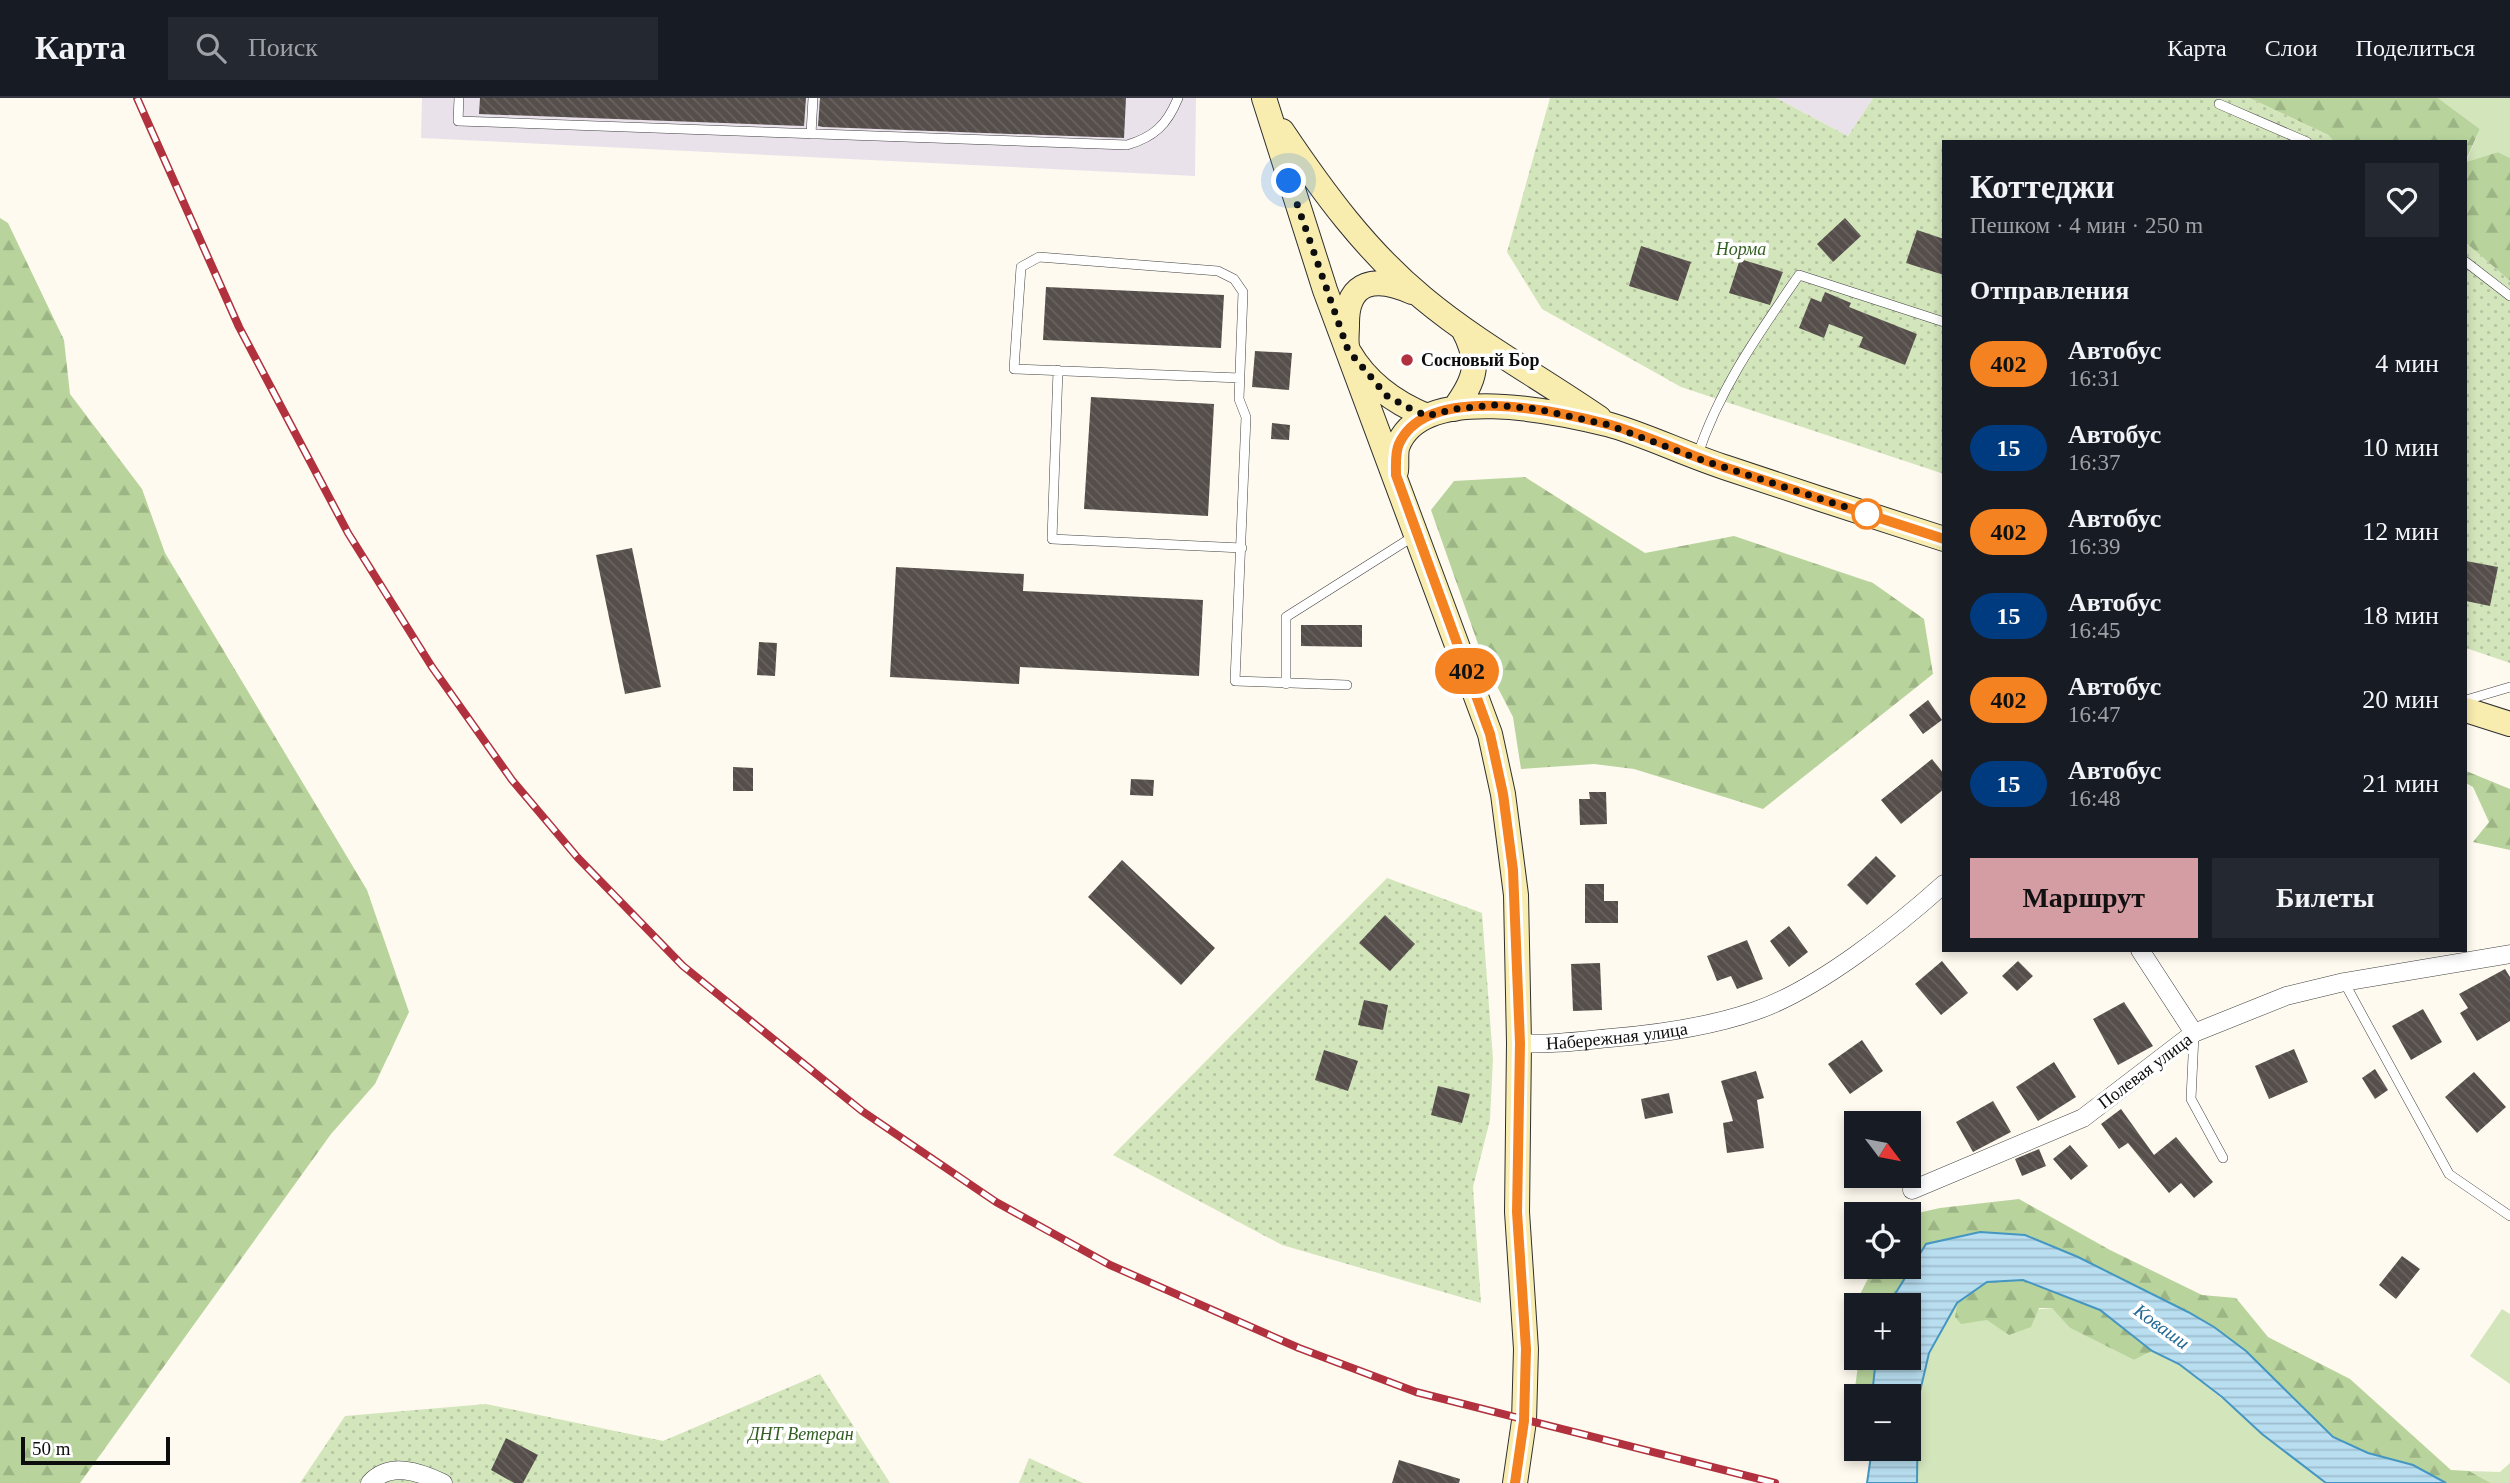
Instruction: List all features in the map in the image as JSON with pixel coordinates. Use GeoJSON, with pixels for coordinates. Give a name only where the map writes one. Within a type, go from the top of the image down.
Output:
{"type":"FeatureCollection","features":[{"type":"Feature","properties":{"kind":"main road"},"geometry":{"type":"LineString","coordinates":[[1266,104],[1320,188],[1350,225],[1421,296],[1462,329],[1609,425]]}},
{"type":"Feature","properties":{"kind":"main road"},"geometry":{"type":"LineString","coordinates":[[1266,104],[1321,278],[1490,734],[1503,794],[1516,895],[1520,1043]]}},
{"type":"Feature","properties":{"kind":"main road"},"geometry":{"type":"LineString","coordinates":[[1421,296],[1391,283],[1376,282],[1365,285],[1353,296],[1347,312],[1348,350],[1387,396],[1427,416]]}},
{"type":"Feature","properties":{"kind":"main road"},"geometry":{"type":"LineString","coordinates":[[1454,409],[1470,387],[1475,365],[1473,348],[1462,329]]}},
{"type":"Feature","properties":{"kind":"main road"},"geometry":{"type":"LineString","coordinates":[[1396,475],[1397,445],[1408,429],[1427,416],[1454,409],[1494,405],[1537,409],[1609,425],[1696,458],[1942,538]]}},
{"type":"Feature","properties":{"kind":"main road"},"geometry":{"type":"LineString","coordinates":[[2467,710],[2510,724]]}},
{"type":"Feature","properties":{"kind":"main road","name":"Набережная улица"},"geometry":{"type":"LineString","coordinates":[[1516,1483],[1524,1421],[1526,1349],[1517,1212],[1520,1043]]}},
{"type":"Feature","properties":{"kind":"street","name":"Набережная улица"},"geometry":{"type":"LineString","coordinates":[[1520,1043],[1542,1045],[1647,1035],[1717,1022],[1758,1010],[1843,963],[1942,886]]}},
{"type":"Feature","properties":{"kind":"street"},"geometry":{"type":"LineString","coordinates":[[2141,952],[2194,1033]]}},
{"type":"Feature","properties":{"kind":"street","name":"Полевая улица"},"geometry":{"type":"LineString","coordinates":[[1912,1190],[2083,1118],[2194,1033],[2286,996],[2344,982],[2510,954]]}},
{"type":"Feature","properties":{"kind":"street"},"geometry":{"type":"LineString","coordinates":[[370,1483],[375,1478],[402,1469],[433,1481]]}},
{"type":"Feature","properties":{"kind":"lane"},"geometry":{"type":"LineString","coordinates":[[459,98],[458,121],[1127,145],[1152,138],[1171,114],[1178,98]]}},
{"type":"Feature","properties":{"kind":"lane"},"geometry":{"type":"LineString","coordinates":[[811,134],[813,98]]}},
{"type":"Feature","properties":{"kind":"lane"},"geometry":{"type":"LineString","coordinates":[[2219,104],[2302,140]]}},
{"type":"Feature","properties":{"kind":"lane"},"geometry":{"type":"LineString","coordinates":[[1240,378],[1014,369],[1021,267],[1039,257],[1218,271],[1234,279],[1243,292],[1240,378],[1239,400],[1246,417],[1235,681],[1347,685]]}},
{"type":"Feature","properties":{"kind":"lane"},"geometry":{"type":"LineString","coordinates":[[2467,263],[2510,296]]}},
{"type":"Feature","properties":{"kind":"lane"},"geometry":{"type":"LineString","coordinates":[[1696,458],[1719,400],[1746,350],[1799,275],[1942,321]]}},
{"type":"Feature","properties":{"kind":"lane"},"geometry":{"type":"LineString","coordinates":[[1058,370],[1052,539],[1242,548]]}},
{"type":"Feature","properties":{"kind":"lane"},"geometry":{"type":"LineString","coordinates":[[1286,684],[1286,617],[1416,534]]}},
{"type":"Feature","properties":{"kind":"lane"},"geometry":{"type":"LineString","coordinates":[[2467,700],[2510,687]]}},
{"type":"Feature","properties":{"kind":"lane"},"geometry":{"type":"LineString","coordinates":[[2344,982],[2449,1174],[2510,1216]]}},
{"type":"Feature","properties":{"kind":"lane"},"geometry":{"type":"LineString","coordinates":[[2194,1033],[2190,1099],[2223,1158]]}},
{"type":"Feature","properties":{"kind":"shaded area"},"geometry":{"type":"Polygon","coordinates":[[[422,98],[1196,98],[1195,176],[421,138],[422,98]]]}},
{"type":"Feature","properties":{"kind":"shaded area"},"geometry":{"type":"Polygon","coordinates":[[[1776,98],[1873,98],[1848,136],[1776,98]]]}},
{"type":"Feature","properties":{"kind":"green space","name":"Норма"},"geometry":{"type":"Polygon","coordinates":[[[1550,98],[1776,98],[1848,136],[1873,98],[2249,98],[2328,135],[2332,140],[1942,140],[1942,473],[1681,387],[1542,309],[1507,252],[1550,98]]]}},
{"type":"Feature","properties":{"kind":"green space"},"geometry":{"type":"Polygon","coordinates":[[[2249,98],[2438,98],[2480,129],[2467,158],[2467,140],[2332,140],[2328,135],[2249,98]]]}},
{"type":"Feature","properties":{"kind":"green space"},"geometry":{"type":"Polygon","coordinates":[[[2438,98],[2510,98],[2510,158],[2498,152],[2467,162],[2480,129],[2438,98]]]}},
{"type":"Feature","properties":{"kind":"green space"},"geometry":{"type":"Polygon","coordinates":[[[2498,152],[2510,158],[2510,281],[2467,244],[2467,162],[2498,152]]]}},
{"type":"Feature","properties":{"kind":"green space"},"geometry":{"type":"Polygon","coordinates":[[[0,218],[8,223],[64,340],[70,394],[142,489],[165,553],[367,890],[409,1012],[375,1084],[331,1134],[80,1483],[0,1483],[0,218]]]}},
{"type":"Feature","properties":{"kind":"green space"},"geometry":{"type":"Polygon","coordinates":[[[2467,244],[2510,281],[2510,663],[2467,648],[2467,244]]]}},
{"type":"Feature","properties":{"kind":"green space"},"geometry":{"type":"Polygon","coordinates":[[[1525,477],[1645,553],[1734,536],[1873,583],[1924,619],[1933,674],[1763,809],[1634,769],[1594,764],[1521,769],[1513,717],[1484,661],[1431,510],[1454,481],[1525,477]]]}},
{"type":"Feature","properties":{"kind":"green space"},"geometry":{"type":"Polygon","coordinates":[[[2467,771],[2510,789],[2510,850],[2473,842],[2489,822],[2473,787],[2467,784],[2467,771]]]}},
{"type":"Feature","properties":{"kind":"green space"},"geometry":{"type":"Polygon","coordinates":[[[1387,878],[1482,913],[1493,1059],[1490,1120],[1473,1187],[1481,1303],[1282,1245],[1113,1155],[1387,878]]]}},
{"type":"Feature","properties":{"kind":"green space"},"geometry":{"type":"Polygon","coordinates":[[[2019,1199],[2110,1250],[2202,1295],[2236,1298],[2268,1337],[2350,1379],[2451,1470],[2469,1471],[2491,1483],[2446,1483],[2413,1465],[2368,1453],[2333,1437],[2246,1351],[2188,1312],[2078,1257],[1926,1244],[1921,1252],[1921,1212],[2019,1199]]]}},
{"type":"Feature","properties":{"kind":"green space"},"geometry":{"type":"Polygon","coordinates":[[[1868,1279],[1905,1279],[1897,1293],[1861,1293],[1868,1279]]]}},
{"type":"Feature","properties":{"kind":"green space"},"geometry":{"type":"Polygon","coordinates":[[[2023,1280],[2100,1310],[2152,1351],[2134,1360],[2070,1328],[2052,1308],[2039,1308],[2031,1327],[2009,1335],[1987,1320],[1961,1324],[1955,1317],[1957,1303],[1987,1282],[2023,1280]]]}},
{"type":"Feature","properties":{"kind":"green space"},"geometry":{"type":"Polygon","coordinates":[[[1957,1303],[1955,1316],[2053,1308],[2070,1328],[2134,1360],[2152,1351],[2179,1364],[2326,1483],[1918,1483],[1918,1461],[1921,1461],[1921,1386],[1929,1353],[1957,1303]]]}},
{"type":"Feature","properties":{"kind":"green space"},"geometry":{"type":"Polygon","coordinates":[[[2502,1309],[2510,1314],[2510,1384],[2470,1356],[2502,1309]]]}},
{"type":"Feature","properties":{"kind":"green space"},"geometry":{"type":"Polygon","coordinates":[[[1857,1370],[1875,1370],[1874,1384],[1856,1384],[1857,1370]]]}},
{"type":"Feature","properties":{"kind":"green space","name":"ДНТ Ветеран"},"geometry":{"type":"Polygon","coordinates":[[[820,1374],[890,1483],[300,1483],[345,1416],[486,1404],[663,1441],[820,1374]]]}},
{"type":"Feature","properties":{"kind":"green space"},"geometry":{"type":"Polygon","coordinates":[[[1029,1458],[1083,1483],[1019,1483],[1029,1458]]]}},
{"type":"Feature","properties":{"kind":"green space"},"geometry":{"type":"Polygon","coordinates":[[[2510,1463],[2510,1483],[2491,1483],[2469,1471],[2500,1472],[2510,1463]]]}},
{"type":"Feature","properties":{"kind":"water","name":"Коваши"},"geometry":{"type":"Polygon","coordinates":[[[1980,1232],[2025,1235],[2078,1257],[2214,1327],[2246,1351],[2333,1437],[2368,1453],[2413,1465],[2446,1483],[2326,1483],[2262,1434],[2222,1397],[2179,1364],[2152,1351],[2100,1310],[2023,1280],[1987,1282],[1957,1303],[1929,1353],[1921,1387],[1921,1384],[1873,1384],[1875,1370],[1921,1370],[1921,1293],[1896,1293],[1904,1279],[1921,1279],[1921,1252],[1926,1244],[1980,1232]]]}},
{"type":"Feature","properties":{"kind":"water"},"geometry":{"type":"Polygon","coordinates":[[[1870,1461],[1917,1461],[1917,1483],[1867,1483],[1870,1461]]]}},
{"type":"Feature","properties":{"kind":"building"},"geometry":{"type":"Polygon","coordinates":[[[480,98],[806,98],[804,126],[479,114],[480,98]]]}},
{"type":"Feature","properties":{"kind":"building"},"geometry":{"type":"Polygon","coordinates":[[[820,98],[1126,98],[1124,138],[823,127],[818,126],[820,98]]]}},
{"type":"Feature","properties":{"kind":"building"},"geometry":{"type":"Polygon","coordinates":[[[1845,218],[1861,236],[1833,262],[1817,244],[1845,218]]]}},
{"type":"Feature","properties":{"kind":"building"},"geometry":{"type":"Polygon","coordinates":[[[1917,230],[1942,238],[1942,274],[1906,263],[1917,230]]]}},
{"type":"Feature","properties":{"kind":"building"},"geometry":{"type":"Polygon","coordinates":[[[1641,246],[1691,262],[1678,301],[1629,286],[1641,246]]]}},
{"type":"Feature","properties":{"kind":"building"},"geometry":{"type":"Polygon","coordinates":[[[1740,259],[1783,272],[1770,305],[1729,293],[1740,259]]]}},
{"type":"Feature","properties":{"kind":"building"},"geometry":{"type":"Polygon","coordinates":[[[1046,287],[1224,295],[1221,348],[1043,340],[1046,287]]]}},
{"type":"Feature","properties":{"kind":"building"},"geometry":{"type":"Polygon","coordinates":[[[1825,292],[1851,303],[1849,307],[1917,334],[1905,365],[1859,347],[1863,337],[1829,324],[1824,338],[1799,328],[1811,298],[1821,302],[1825,292]]]}},
{"type":"Feature","properties":{"kind":"building"},"geometry":{"type":"Polygon","coordinates":[[[1255,351],[1292,353],[1289,390],[1252,387],[1255,351]]]}},
{"type":"Feature","properties":{"kind":"building"},"geometry":{"type":"Polygon","coordinates":[[[1091,397],[1214,404],[1208,516],[1084,509],[1091,397]]]}},
{"type":"Feature","properties":{"kind":"building"},"geometry":{"type":"Polygon","coordinates":[[[1272,423],[1290,425],[1289,440],[1271,439],[1272,423]]]}},
{"type":"Feature","properties":{"kind":"building"},"geometry":{"type":"Polygon","coordinates":[[[632,548],[661,687],[625,694],[596,555],[632,548]]]}},
{"type":"Feature","properties":{"kind":"building"},"geometry":{"type":"Polygon","coordinates":[[[2467,561],[2498,567],[2490,606],[2467,601],[2467,561]]]}},
{"type":"Feature","properties":{"kind":"building"},"geometry":{"type":"Polygon","coordinates":[[[896,567],[1024,574],[1023,591],[1203,600],[1199,676],[1020,667],[1019,684],[890,677],[896,567]]]}},
{"type":"Feature","properties":{"kind":"building"},"geometry":{"type":"Polygon","coordinates":[[[1301,625],[1362,625],[1362,647],[1301,646],[1301,625]]]}},
{"type":"Feature","properties":{"kind":"building"},"geometry":{"type":"Polygon","coordinates":[[[759,642],[777,643],[775,676],[757,675],[759,642]]]}},
{"type":"Feature","properties":{"kind":"building"},"geometry":{"type":"Polygon","coordinates":[[[1928,700],[1942,720],[1923,734],[1909,715],[1928,700]]]}},
{"type":"Feature","properties":{"kind":"building"},"geometry":{"type":"Polygon","coordinates":[[[1932,759],[1942,772],[1942,791],[1901,824],[1881,800],[1932,759]]]}},
{"type":"Feature","properties":{"kind":"building"},"geometry":{"type":"Polygon","coordinates":[[[733,767],[753,768],[753,791],[733,791],[733,767]]]}},
{"type":"Feature","properties":{"kind":"building"},"geometry":{"type":"Polygon","coordinates":[[[1131,779],[1154,780],[1153,796],[1130,795],[1131,779]]]}},
{"type":"Feature","properties":{"kind":"building"},"geometry":{"type":"Polygon","coordinates":[[[1589,792],[1606,792],[1607,824],[1580,825],[1579,799],[1590,799],[1589,792]]]}},
{"type":"Feature","properties":{"kind":"building"},"geometry":{"type":"Polygon","coordinates":[[[1876,856],[1896,876],[1867,905],[1847,885],[1876,856]]]}},
{"type":"Feature","properties":{"kind":"building"},"geometry":{"type":"Polygon","coordinates":[[[1122,860],[1215,948],[1181,985],[1088,897],[1122,860]]]}},
{"type":"Feature","properties":{"kind":"building"},"geometry":{"type":"Polygon","coordinates":[[[1585,884],[1604,884],[1604,901],[1618,901],[1618,923],[1585,923],[1585,884]]]}},
{"type":"Feature","properties":{"kind":"building"},"geometry":{"type":"Polygon","coordinates":[[[1385,915],[1415,944],[1390,971],[1359,943],[1385,915]]]}},
{"type":"Feature","properties":{"kind":"building"},"geometry":{"type":"Polygon","coordinates":[[[1789,926],[1808,952],[1789,967],[1770,941],[1789,926]]]}},
{"type":"Feature","properties":{"kind":"building"},"geometry":{"type":"Polygon","coordinates":[[[1747,940],[1763,979],[1737,989],[1731,976],[1717,981],[1707,956],[1747,940]]]}},
{"type":"Feature","properties":{"kind":"building"},"geometry":{"type":"Polygon","coordinates":[[[1942,961],[1968,993],[1941,1015],[1915,984],[1942,961]]]}},
{"type":"Feature","properties":{"kind":"building"},"geometry":{"type":"Polygon","coordinates":[[[2018,961],[2033,976],[2017,991],[2002,976],[2018,961]]]}},
{"type":"Feature","properties":{"kind":"building"},"geometry":{"type":"Polygon","coordinates":[[[1600,963],[1602,1010],[1573,1011],[1571,964],[1600,963]]]}},
{"type":"Feature","properties":{"kind":"building"},"geometry":{"type":"Polygon","coordinates":[[[2505,969],[2510,977],[2510,1021],[2477,1041],[2460,1013],[2468,1008],[2459,994],[2505,969]]]}},
{"type":"Feature","properties":{"kind":"building"},"geometry":{"type":"Polygon","coordinates":[[[1364,1000],[1388,1005],[1383,1030],[1358,1025],[1364,1000]]]}},
{"type":"Feature","properties":{"kind":"building"},"geometry":{"type":"Polygon","coordinates":[[[2124,1002],[2153,1046],[2118,1065],[2093,1019],[2124,1002]]]}},
{"type":"Feature","properties":{"kind":"building"},"geometry":{"type":"Polygon","coordinates":[[[2423,1009],[2442,1042],[2411,1060],[2392,1026],[2423,1009]]]}},
{"type":"Feature","properties":{"kind":"building"},"geometry":{"type":"Polygon","coordinates":[[[1862,1040],[1883,1071],[1850,1094],[1828,1064],[1862,1040]]]}},
{"type":"Feature","properties":{"kind":"building"},"geometry":{"type":"Polygon","coordinates":[[[2294,1049],[2308,1082],[2269,1099],[2255,1066],[2294,1049]]]}},
{"type":"Feature","properties":{"kind":"building"},"geometry":{"type":"Polygon","coordinates":[[[1324,1050],[1358,1061],[1348,1091],[1315,1080],[1324,1050]]]}},
{"type":"Feature","properties":{"kind":"building"},"geometry":{"type":"Polygon","coordinates":[[[2054,1062],[2076,1097],[2038,1121],[2016,1087],[2054,1062]]]}},
{"type":"Feature","properties":{"kind":"building"},"geometry":{"type":"Polygon","coordinates":[[[2375,1069],[2388,1090],[2375,1099],[2362,1078],[2375,1069]]]}},
{"type":"Feature","properties":{"kind":"building"},"geometry":{"type":"Polygon","coordinates":[[[1756,1071],[1764,1098],[1757,1100],[1764,1148],[1727,1153],[1723,1123],[1733,1121],[1721,1081],[1756,1071]]]}},
{"type":"Feature","properties":{"kind":"building"},"geometry":{"type":"Polygon","coordinates":[[[2474,1072],[2506,1107],[2477,1133],[2445,1097],[2474,1072]]]}},
{"type":"Feature","properties":{"kind":"building"},"geometry":{"type":"Polygon","coordinates":[[[1438,1086],[1470,1094],[1462,1123],[1431,1115],[1438,1086]]]}},
{"type":"Feature","properties":{"kind":"building"},"geometry":{"type":"Polygon","coordinates":[[[1669,1093],[1673,1113],[1645,1119],[1641,1099],[1669,1093]]]}},
{"type":"Feature","properties":{"kind":"building"},"geometry":{"type":"Polygon","coordinates":[[[1993,1101],[2011,1132],[1973,1152],[1956,1122],[1993,1101]]]}},
{"type":"Feature","properties":{"kind":"building"},"geometry":{"type":"Polygon","coordinates":[[[2121,1109],[2154,1155],[2176,1137],[2213,1182],[2194,1198],[2181,1183],[2169,1193],[2128,1143],[2119,1149],[2101,1124],[2121,1109]]]}},
{"type":"Feature","properties":{"kind":"building"},"geometry":{"type":"Polygon","coordinates":[[[2070,1145],[2088,1166],[2071,1180],[2053,1159],[2070,1145]]]}},
{"type":"Feature","properties":{"kind":"building"},"geometry":{"type":"Polygon","coordinates":[[[2039,1149],[2046,1166],[2022,1176],[2015,1159],[2039,1149]]]}},
{"type":"Feature","properties":{"kind":"building"},"geometry":{"type":"Polygon","coordinates":[[[2402,1256],[2420,1269],[2396,1299],[2379,1285],[2402,1256]]]}},
{"type":"Feature","properties":{"kind":"building"},"geometry":{"type":"Polygon","coordinates":[[[506,1438],[538,1455],[523,1483],[514,1483],[491,1470],[506,1438]]]}},
{"type":"Feature","properties":{"kind":"building"},"geometry":{"type":"Polygon","coordinates":[[[1399,1460],[1460,1479],[1459,1483],[1392,1483],[1399,1460]]]}},
{"type":"Feature","properties":{"kind":"railway"},"geometry":{"type":"LineString","coordinates":[[137,98],[239,327],[348,533],[432,667],[512,780],[578,858],[683,966],[862,1111],[996,1202],[1110,1265],[1299,1348],[1416,1392],[1775,1483]]}},
{"type":"Feature","properties":{"kind":"bus line","name":"402"},"geometry":{"type":"LineString","coordinates":[[1515,1483],[1524,1421],[1526,1349],[1517,1212],[1520,1043],[1516,895],[1503,794],[1490,734],[1396,475],[1397,445],[1408,429],[1427,416],[1454,409],[1494,405],[1537,409],[1609,425],[1696,458],[1942,538]]}},
{"type":"Feature","properties":{"kind":"place","name":"Сосновый Бор"},"geometry":{"type":"Point","coordinates":[1407,360]}},
{"type":"Feature","properties":{"kind":"route"},"geometry":{"type":"LineString","coordinates":[[1289,181],[1348,350],[1367,376],[1387,396],[1427,416],[1454,409],[1494,405],[1537,409],[1609,425],[1696,458],[1867,514]]}}]}
